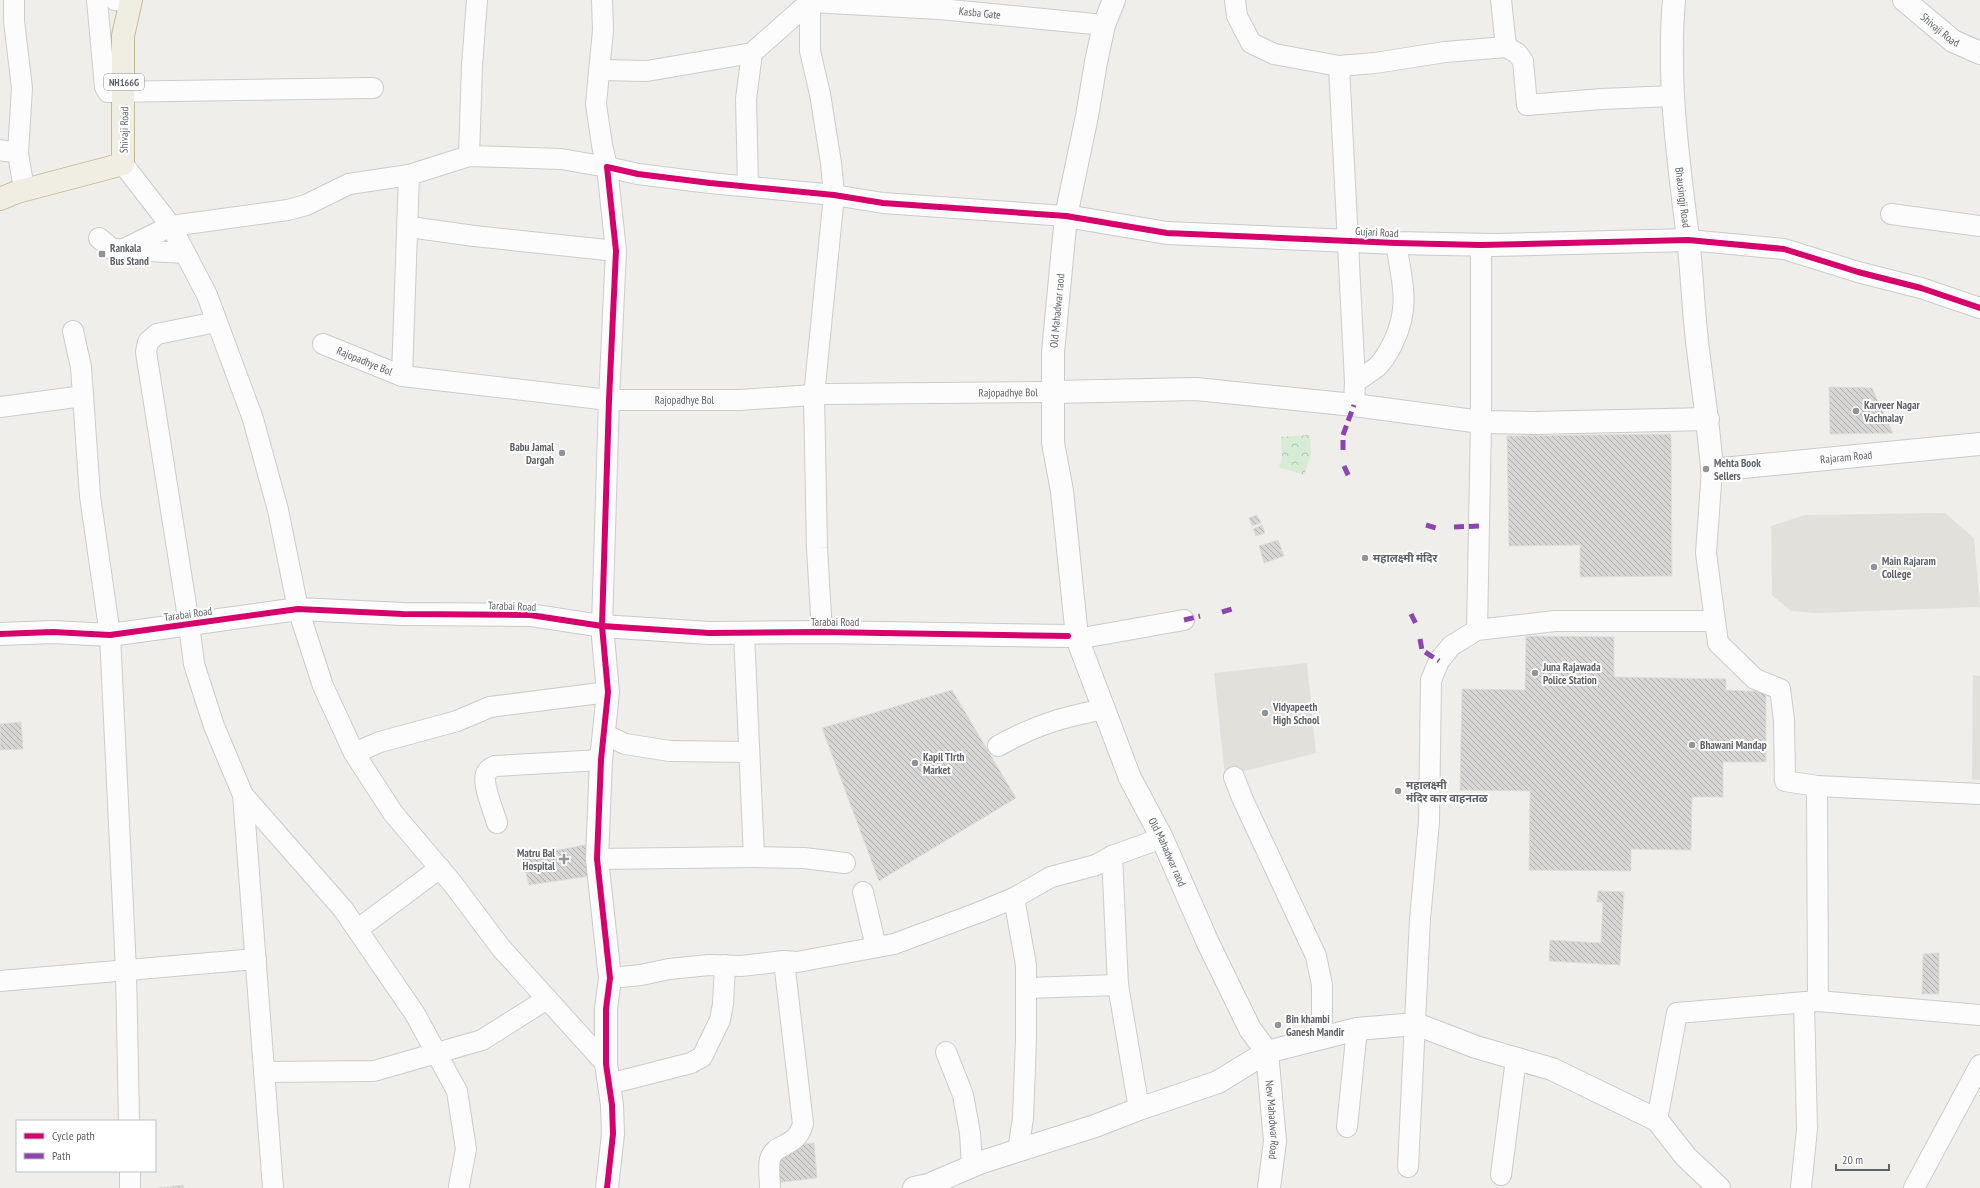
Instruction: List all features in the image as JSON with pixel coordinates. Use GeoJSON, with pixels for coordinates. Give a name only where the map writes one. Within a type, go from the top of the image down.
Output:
{"type":"FeatureCollection","features":[{"type":"Feature","properties":{"kind":"highway","name":"Shivaji Road"},"geometry":{"type":"LineString","coordinates":[[123,164],[124,36],[126,1]]}},
{"type":"Feature","properties":{"kind":"highway"},"geometry":{"type":"LineString","coordinates":[[0,199],[24,190],[123,164]]}},
{"type":"Feature","properties":{"kind":"street"},"geometry":{"type":"LineString","coordinates":[[14,0],[14,21],[22,88],[9,151],[24,190]]}},
{"type":"Feature","properties":{"kind":"street"},"geometry":{"type":"LineString","coordinates":[[97,0],[105,87],[108,92],[124,93],[183,90],[373,88]]}},
{"type":"Feature","properties":{"kind":"street"},"geometry":{"type":"LineString","coordinates":[[469,156],[472,66],[477,0]]}},
{"type":"Feature","properties":{"kind":"street"},"geometry":{"type":"LineString","coordinates":[[602,0],[600,70],[596,104],[607,167],[616,250],[609,400],[602,626],[608,692],[601,760],[597,859],[610,978],[606,1009],[608,1074],[613,1134],[608,1188]]}},
{"type":"Feature","properties":{"kind":"street","name":"Old Mahadwar raod"},"geometry":{"type":"LineString","coordinates":[[1114,0],[1104,25],[1066,216],[1053,352],[1054,442],[1062,491],[1078,636],[1130,778],[1162,838],[1201,928],[1247,1023],[1267,1052]]}},
{"type":"Feature","properties":{"kind":"street"},"geometry":{"type":"LineString","coordinates":[[1235,0],[1237,16],[1251,43],[1274,54],[1339,66],[1375,63],[1445,52],[1506,47],[1517,53],[1523,61],[1527,105],[1602,99],[1674,96]]}},
{"type":"Feature","properties":{"kind":"street"},"geometry":{"type":"LineString","coordinates":[[1501,0],[1506,47]]}},
{"type":"Feature","properties":{"kind":"street","name":"Bhausingji Road"},"geometry":{"type":"LineString","coordinates":[[1674,0],[1671,62],[1674,96],[1674,126],[1688,240],[1702,382],[1708,419],[1712,470]]}},
{"type":"Feature","properties":{"kind":"street","name":"Shivaji Road"},"geometry":{"type":"LineString","coordinates":[[1904,0],[1953,41],[1980,53]]}},
{"type":"Feature","properties":{"kind":"street"},"geometry":{"type":"LineString","coordinates":[[600,70],[647,71],[752,53],[810,1]]}},
{"type":"Feature","properties":{"kind":"street"},"geometry":{"type":"LineString","coordinates":[[810,1],[810,51],[820,94],[831,163],[834,195],[814,396],[817,548],[822,632]]}},
{"type":"Feature","properties":{"kind":"street","name":"Kasba Gate"},"geometry":{"type":"LineString","coordinates":[[810,1],[940,8],[1104,25]]}},
{"type":"Feature","properties":{"kind":"street"},"geometry":{"type":"LineString","coordinates":[[748,186],[746,99],[752,53]]}},
{"type":"Feature","properties":{"kind":"street"},"geometry":{"type":"LineString","coordinates":[[1339,66],[1355,382],[1354,405]]}},
{"type":"Feature","properties":{"kind":"street"},"geometry":{"type":"LineString","coordinates":[[122,250],[171,226],[288,210],[306,205],[349,184],[409,175],[469,156],[561,159],[638,174],[834,195],[883,202],[1066,216]]}},
{"type":"Feature","properties":{"kind":"street"},"geometry":{"type":"LineString","coordinates":[[123,164],[171,226],[207,295],[254,419],[278,510],[298,609],[323,686],[354,753],[393,813],[440,868],[501,948],[547,999],[608,1074]]}},
{"type":"Feature","properties":{"kind":"street"},"geometry":{"type":"LineString","coordinates":[[402,376],[409,175]]}},
{"type":"Feature","properties":{"kind":"street"},"geometry":{"type":"LineString","coordinates":[[1891,214],[1980,226]]}},
{"type":"Feature","properties":{"kind":"street","name":"Gujari Road"},"geometry":{"type":"LineString","coordinates":[[1066,216],[1167,232],[1396,243],[1481,245],[1688,240]]}},
{"type":"Feature","properties":{"kind":"street"},"geometry":{"type":"LineString","coordinates":[[417,228],[474,236],[616,250]]}},
{"type":"Feature","properties":{"kind":"street"},"geometry":{"type":"LineString","coordinates":[[99,238],[112,249],[185,253]]}},
{"type":"Feature","properties":{"kind":"street"},"geometry":{"type":"LineString","coordinates":[[1688,240],[1784,249],[1858,272],[1921,288],[1980,308]]}},
{"type":"Feature","properties":{"kind":"street"},"geometry":{"type":"LineString","coordinates":[[1355,382],[1377,367],[1387,355],[1402,323],[1405,302],[1396,243]]}},
{"type":"Feature","properties":{"kind":"street"},"geometry":{"type":"LineString","coordinates":[[1477,630],[1481,422],[1481,245]]}},
{"type":"Feature","properties":{"kind":"street"},"geometry":{"type":"LineString","coordinates":[[216,322],[157,334],[148,342],[146,352],[190,624],[194,664],[214,726],[243,795],[274,1188]]}},
{"type":"Feature","properties":{"kind":"street"},"geometry":{"type":"LineString","coordinates":[[73,331],[81,367],[90,496],[110,635],[126,970],[129,1120]]}},
{"type":"Feature","properties":{"kind":"street","name":"Rajopadhye Bol"},"geometry":{"type":"LineString","coordinates":[[323,344],[402,376],[609,400],[740,400],[828,394],[1054,392]]}},
{"type":"Feature","properties":{"kind":"street"},"geometry":{"type":"LineString","coordinates":[[1054,392],[1196,389],[1354,405],[1481,422],[1708,419]]}},
{"type":"Feature","properties":{"kind":"street"},"geometry":{"type":"LineString","coordinates":[[0,407],[83,396]]}},
{"type":"Feature","properties":{"kind":"street","name":"Rajaram Road"},"geometry":{"type":"LineString","coordinates":[[1712,470],[1980,444]]}},
{"type":"Feature","properties":{"kind":"street"},"geometry":{"type":"LineString","coordinates":[[1712,470],[1706,553],[1718,643],[1755,679],[1780,689],[1784,720],[1785,781],[1817,786],[1980,794]]}},
{"type":"Feature","properties":{"kind":"street","name":"Tarabai Road"},"geometry":{"type":"LineString","coordinates":[[0,634],[53,632],[110,635],[298,609],[403,614],[530,615],[602,626],[709,633],[822,632],[1078,636]]}},
{"type":"Feature","properties":{"kind":"street"},"geometry":{"type":"LineString","coordinates":[[1078,636],[1184,620]]}},
{"type":"Feature","properties":{"kind":"street"},"geometry":{"type":"LineString","coordinates":[[1408,1167],[1420,919],[1429,822],[1431,680],[1439,661],[1451,646],[1477,630],[1555,621],[1716,621]]}},
{"type":"Feature","properties":{"kind":"street"},"geometry":{"type":"LineString","coordinates":[[744,633],[754,857]]}},
{"type":"Feature","properties":{"kind":"street"},"geometry":{"type":"LineString","coordinates":[[354,753],[380,742],[457,721],[490,707],[608,692]]}},
{"type":"Feature","properties":{"kind":"street"},"geometry":{"type":"LineString","coordinates":[[998,746],[1026,731],[1064,717],[1105,709]]}},
{"type":"Feature","properties":{"kind":"street"},"geometry":{"type":"LineString","coordinates":[[604,734],[625,744],[670,751],[749,752]]}},
{"type":"Feature","properties":{"kind":"street"},"geometry":{"type":"LineString","coordinates":[[497,823],[485,780],[487,772],[490,768],[495,766],[601,760]]}},
{"type":"Feature","properties":{"kind":"street"},"geometry":{"type":"LineString","coordinates":[[1234,777],[1242,800],[1316,956],[1322,985],[1322,1036]]}},
{"type":"Feature","properties":{"kind":"street"},"geometry":{"type":"LineString","coordinates":[[1800,1188],[1807,1129],[1817,786]]}},
{"type":"Feature","properties":{"kind":"street"},"geometry":{"type":"LineString","coordinates":[[243,795],[343,909],[415,1014],[457,1091],[466,1149],[458,1187]]}},
{"type":"Feature","properties":{"kind":"street"},"geometry":{"type":"LineString","coordinates":[[610,978],[641,975],[669,969],[725,965],[741,966],[784,961],[797,962],[894,944],[1014,898],[1051,877],[1096,865],[1112,856],[1162,838]]}},
{"type":"Feature","properties":{"kind":"street"},"geometry":{"type":"LineString","coordinates":[[1112,856],[1118,985],[1139,1109]]}},
{"type":"Feature","properties":{"kind":"street"},"geometry":{"type":"LineString","coordinates":[[597,859],[754,857],[804,858],[845,863]]}},
{"type":"Feature","properties":{"kind":"street"},"geometry":{"type":"LineString","coordinates":[[358,929],[440,868]]}},
{"type":"Feature","properties":{"kind":"street"},"geometry":{"type":"LineString","coordinates":[[863,892],[876,947]]}},
{"type":"Feature","properties":{"kind":"street"},"geometry":{"type":"LineString","coordinates":[[1014,898],[1026,965],[1026,1039],[1023,1118],[1018,1151]]}},
{"type":"Feature","properties":{"kind":"street"},"geometry":{"type":"LineString","coordinates":[[0,981],[256,959]]}},
{"type":"Feature","properties":{"kind":"street"},"geometry":{"type":"LineString","coordinates":[[770,1188],[770,1158],[776,1150],[793,1141],[800,1134],[803,1124],[784,961]]}},
{"type":"Feature","properties":{"kind":"street"},"geometry":{"type":"LineString","coordinates":[[608,1074],[691,1063],[702,1057],[720,1020],[723,1004],[725,965]]}},
{"type":"Feature","properties":{"kind":"street"},"geometry":{"type":"LineString","coordinates":[[1026,988],[1118,985]]}},
{"type":"Feature","properties":{"kind":"street"},"geometry":{"type":"LineString","coordinates":[[264,1072],[374,1071],[482,1040],[547,999]]}},
{"type":"Feature","properties":{"kind":"street"},"geometry":{"type":"LineString","coordinates":[[1657,1120],[1677,1013],[1811,1002],[1980,1015]]}},
{"type":"Feature","properties":{"kind":"street"},"geometry":{"type":"LineString","coordinates":[[924,1187],[972,1166],[1095,1126],[1218,1082],[1267,1052],[1322,1036],[1357,1029],[1416,1024],[1476,1048],[1552,1069],[1657,1120],[1686,1157],[1712,1186]]}},
{"type":"Feature","properties":{"kind":"street"},"geometry":{"type":"LineString","coordinates":[[1347,1127],[1357,1029]]}},
{"type":"Feature","properties":{"kind":"street"},"geometry":{"type":"LineString","coordinates":[[946,1052],[963,1094],[970,1133],[972,1166]]}},
{"type":"Feature","properties":{"kind":"street","name":"New Mahadwar Road"},"geometry":{"type":"LineString","coordinates":[[1267,1052],[1275,1141],[1269,1188]]}},
{"type":"Feature","properties":{"kind":"street"},"geometry":{"type":"LineString","coordinates":[[1501,1175],[1516,1059]]}},
{"type":"Feature","properties":{"kind":"street"},"geometry":{"type":"LineString","coordinates":[[1914,1188],[1980,1065]]}},
{"type":"Feature","properties":{"kind":"street"},"geometry":{"type":"LineString","coordinates":[[130,1172],[130,1188]]}},
{"type":"Feature","properties":{"kind":"shaded area","name":"Main Rajaram College"},"geometry":{"type":"Polygon","coordinates":[[[1945,513],[1974,538],[1980,607],[1815,613],[1791,611],[1772,595],[1771,526],[1805,515],[1945,513]]]}},
{"type":"Feature","properties":{"kind":"shaded area","name":"Vidyapeeth High School"},"geometry":{"type":"Polygon","coordinates":[[[1307,663],[1316,753],[1225,776],[1214,673],[1307,663]]]}},
{"type":"Feature","properties":{"kind":"shaded area"},"geometry":{"type":"Polygon","coordinates":[[[1973,675],[1980,676],[1980,780],[1972,779],[1973,675]]]}},
{"type":"Feature","properties":{"kind":"green space"},"geometry":{"type":"Polygon","coordinates":[[[1310,435],[1311,455],[1304,475],[1279,467],[1282,458],[1281,437],[1310,435]]]}},
{"type":"Feature","properties":{"kind":"building","name":"Karveer Nagar Vachnalay"},"geometry":{"type":"Polygon","coordinates":[[[1829,387],[1872,388],[1893,433],[1830,434],[1829,387]]]}},
{"type":"Feature","properties":{"kind":"building"},"geometry":{"type":"Polygon","coordinates":[[[1671,434],[1672,576],[1580,577],[1580,545],[1509,546],[1507,436],[1671,434]]]}},
{"type":"Feature","properties":{"kind":"building"},"geometry":{"type":"Polygon","coordinates":[[[1257,515],[1261,523],[1252,526],[1249,518],[1257,515]]]}},
{"type":"Feature","properties":{"kind":"building"},"geometry":{"type":"Polygon","coordinates":[[[1262,525],[1265,533],[1256,536],[1253,529],[1262,525]]]}},
{"type":"Feature","properties":{"kind":"building"},"geometry":{"type":"Polygon","coordinates":[[[1278,540],[1284,556],[1264,563],[1259,546],[1278,540]]]}},
{"type":"Feature","properties":{"kind":"building"},"geometry":{"type":"Polygon","coordinates":[[[1526,636],[1614,637],[1614,677],[1726,679],[1726,690],[1766,692],[1766,762],[1723,762],[1723,797],[1692,797],[1691,850],[1631,849],[1631,871],[1529,870],[1530,791],[1460,790],[1462,689],[1525,690],[1526,636]]]}},
{"type":"Feature","properties":{"kind":"building","name":"Kapil TIrth Market"},"geometry":{"type":"Polygon","coordinates":[[[952,690],[1016,798],[879,881],[822,728],[952,690]]]}},
{"type":"Feature","properties":{"kind":"building"},"geometry":{"type":"Polygon","coordinates":[[[21,722],[23,749],[0,750],[0,724],[21,722]]]}},
{"type":"Feature","properties":{"kind":"building"},"geometry":{"type":"Polygon","coordinates":[[[589,844],[590,876],[529,885],[522,857],[589,844]]]}},
{"type":"Feature","properties":{"kind":"building"},"geometry":{"type":"Polygon","coordinates":[[[1598,891],[1624,892],[1620,965],[1549,961],[1550,940],[1601,943],[1603,902],[1597,902],[1598,891]]]}},
{"type":"Feature","properties":{"kind":"building"},"geometry":{"type":"Polygon","coordinates":[[[1939,953],[1939,994],[1922,994],[1923,954],[1939,953]]]}},
{"type":"Feature","properties":{"kind":"building"},"geometry":{"type":"Polygon","coordinates":[[[814,1143],[817,1178],[774,1183],[772,1165],[782,1157],[784,1158],[783,1150],[790,1145],[814,1143]]]}},
{"type":"Feature","properties":{"kind":"building"},"geometry":{"type":"Polygon","coordinates":[[[183,1185],[184,1188],[158,1188],[183,1185]]]}},
{"type":"Feature","properties":{"kind":"marked path"},"geometry":{"type":"LineString","coordinates":[[1343,450],[1343,435],[1354,405]]}},
{"type":"Feature","properties":{"kind":"marked path"},"geometry":{"type":"LineString","coordinates":[[1344,466],[1349,477]]}},
{"type":"Feature","properties":{"kind":"marked path"},"geometry":{"type":"LineString","coordinates":[[1426,525],[1436,528]]}},
{"type":"Feature","properties":{"kind":"marked path"},"geometry":{"type":"LineString","coordinates":[[1454,527],[1479,526]]}},
{"type":"Feature","properties":{"kind":"marked path"},"geometry":{"type":"LineString","coordinates":[[1222,612],[1235,608]]}},
{"type":"Feature","properties":{"kind":"marked path"},"geometry":{"type":"LineString","coordinates":[[1411,614],[1417,626]]}},
{"type":"Feature","properties":{"kind":"marked path"},"geometry":{"type":"LineString","coordinates":[[1184,620],[1200,616]]}},
{"type":"Feature","properties":{"kind":"marked path"},"geometry":{"type":"LineString","coordinates":[[1420,639],[1422,650],[1439,661]]}},
{"type":"Feature","properties":{"kind":"cycle path"},"geometry":{"type":"LineString","coordinates":[[607,1188],[613,1134],[612,1105],[606,1064],[606,1009],[610,978],[597,859],[601,760],[608,692],[602,626],[609,400],[616,251],[607,167],[638,174],[710,183],[834,195],[883,203],[1066,216],[1167,233],[1396,243],[1481,245],[1688,240],[1784,249],[1858,272],[1921,288],[1980,308]]}},
{"type":"Feature","properties":{"kind":"cycle path"},"geometry":{"type":"LineString","coordinates":[[0,634],[53,632],[110,635],[298,609],[403,614],[530,615],[602,626],[709,633],[822,632],[1068,636]]}},
{"type":"Feature","properties":{"kind":"place","name":"Rankala Bus Stand"},"geometry":{"type":"Point","coordinates":[102,254]}},
{"type":"Feature","properties":{"kind":"place","name":"Karveer Nagar Vachnalay"},"geometry":{"type":"Point","coordinates":[1856,411]}},
{"type":"Feature","properties":{"kind":"place","name":"Babu Jamal Dargah"},"geometry":{"type":"Point","coordinates":[562,453]}},
{"type":"Feature","properties":{"kind":"place","name":"Mehta Book Sellers"},"geometry":{"type":"Point","coordinates":[1706,469]}},
{"type":"Feature","properties":{"kind":"place","name":"महालक्ष्मी मंदिर"},"geometry":{"type":"Point","coordinates":[1365,558]}},
{"type":"Feature","properties":{"kind":"place","name":"Main Rajaram College"},"geometry":{"type":"Point","coordinates":[1874,567]}},
{"type":"Feature","properties":{"kind":"place","name":"Juna Rajawada Police Station"},"geometry":{"type":"Point","coordinates":[1535,673]}},
{"type":"Feature","properties":{"kind":"place","name":"Vidyapeeth High School"},"geometry":{"type":"Point","coordinates":[1265,713]}},
{"type":"Feature","properties":{"kind":"place","name":"Bhawani Mandap"},"geometry":{"type":"Point","coordinates":[1692,745]}},
{"type":"Feature","properties":{"kind":"place","name":"Kapil TIrth Market"},"geometry":{"type":"Point","coordinates":[915,763]}},
{"type":"Feature","properties":{"kind":"place","name":"महालक्ष्मी मंदिर कार वाहनतळ"},"geometry":{"type":"Point","coordinates":[1398,791]}},
{"type":"Feature","properties":{"kind":"place","name":"Matru Bal Hospital"},"geometry":{"type":"Point","coordinates":[564,859]}},
{"type":"Feature","properties":{"kind":"place","name":"Bin khambi Ganesh Mandir"},"geometry":{"type":"Point","coordinates":[1278,1025]}}]}
